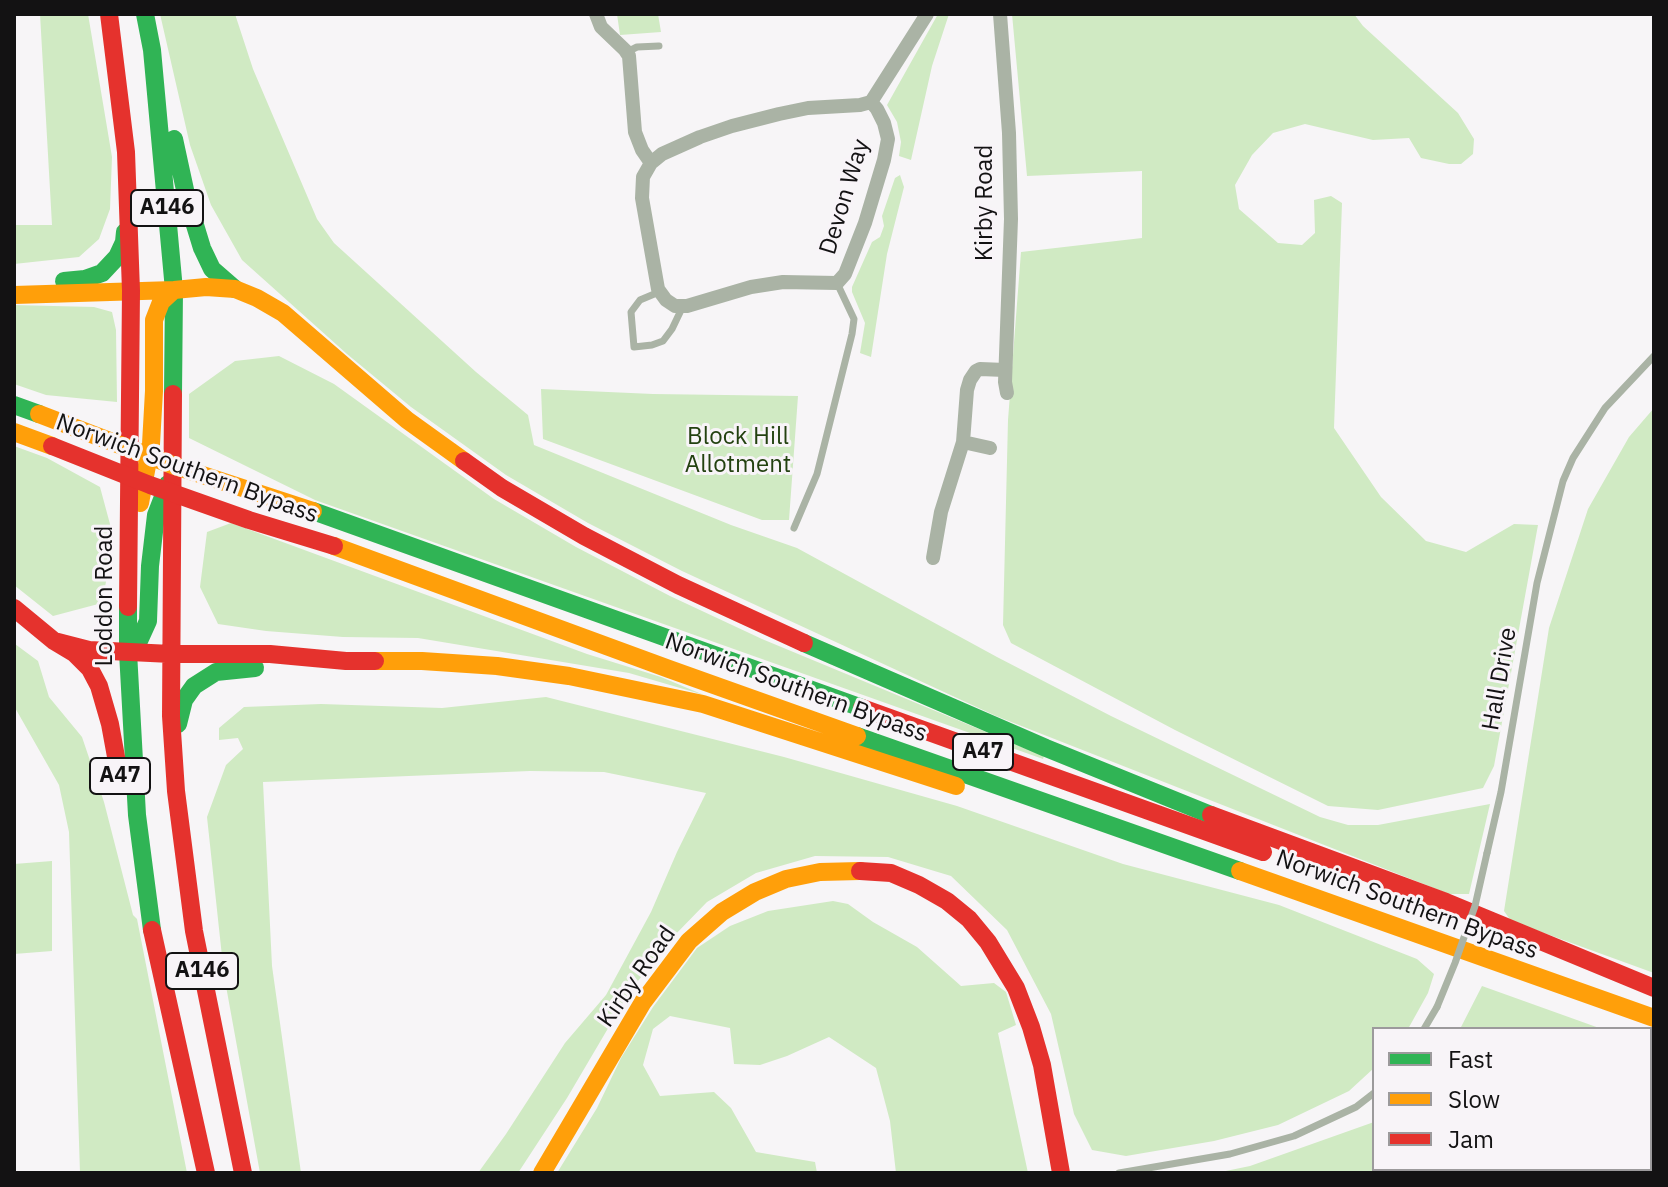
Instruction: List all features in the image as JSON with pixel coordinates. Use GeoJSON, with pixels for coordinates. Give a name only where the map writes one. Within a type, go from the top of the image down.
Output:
{"type":"FeatureCollection","features":[{"type":"Feature","properties":{"kind":"main road","name":"Loddon Road"},"geometry":{"type":"LineString","coordinates":[[109,14],[122,109],[131,291],[128,652],[137,815],[152,931],[206,1173]]}},
{"type":"Feature","properties":{"kind":"main road","name":"A146"},"geometry":{"type":"LineString","coordinates":[[145,14],[152,50],[174,290],[171,716],[176,791],[194,931],[241,1173]]}},
{"type":"Feature","properties":{"kind":"main road","name":"A47"},"geometry":{"type":"LineString","coordinates":[[152,50],[187,199],[202,248],[212,269],[235,289]]}},
{"type":"Feature","properties":{"kind":"main road"},"geometry":{"type":"LineString","coordinates":[[14,282],[75,281],[102,273],[117,257],[124,242],[128,212]]}},
{"type":"Feature","properties":{"kind":"main road","name":"A47"},"geometry":{"type":"LineString","coordinates":[[14,295],[206,287],[235,289],[257,298],[283,313],[407,420],[502,488],[584,536],[678,585],[1046,748],[1219,818],[1446,902],[1654,988]]}},
{"type":"Feature","properties":{"kind":"main road"},"geometry":{"type":"LineString","coordinates":[[128,560],[151,444],[154,320],[161,302],[174,290]]}},
{"type":"Feature","properties":{"kind":"main road","name":"Norwich Southern Bypass"},"geometry":{"type":"LineString","coordinates":[[14,405],[175,466],[313,511],[1048,776],[1654,988]]}},
{"type":"Feature","properties":{"kind":"main road","name":"Norwich Southern Bypass"},"geometry":{"type":"LineString","coordinates":[[14,432],[192,500],[334,546],[669,669],[1654,1018]]}},
{"type":"Feature","properties":{"kind":"main road"},"geometry":{"type":"LineString","coordinates":[[128,652],[144,634],[148,621],[156,515],[174,471]]}},
{"type":"Feature","properties":{"kind":"main road","name":"A47"},"geometry":{"type":"LineString","coordinates":[[14,608],[82,660],[99,686],[119,767],[129,843],[152,931]]}},
{"type":"Feature","properties":{"kind":"main road","name":"A47"},"geometry":{"type":"LineString","coordinates":[[54,641],[89,650],[270,654],[346,661]]}},
{"type":"Feature","properties":{"kind":"main road","name":"A47"},"geometry":{"type":"LineString","coordinates":[[176,791],[178,724],[184,700],[194,686],[216,672],[346,661],[422,661],[497,666],[569,676],[703,704],[931,779],[1294,890]]}},
{"type":"Feature","properties":{"kind":"main road","name":"Kirby Road"},"geometry":{"type":"LineString","coordinates":[[542,1173],[643,1002],[689,941],[722,912],[755,892],[786,879],[852,870],[891,873],[919,885],[947,901],[969,919],[988,942],[1016,988],[1031,1027],[1042,1065],[1061,1173]]}},
{"type":"Feature","properties":{"kind":"street"},"geometry":{"type":"LineString","coordinates":[[596,14],[601,27],[629,56],[635,132],[651,163],[643,177],[642,198],[660,292],[675,306],[683,306]]}},
{"type":"Feature","properties":{"kind":"street"},"geometry":{"type":"LineString","coordinates":[[871,102],[927,14]]}},
{"type":"Feature","properties":{"kind":"street","name":"Kirby Road"},"geometry":{"type":"LineString","coordinates":[[1000,14],[1009,133],[1007,393]]}},
{"type":"Feature","properties":{"kind":"street","name":"Devon Way"},"geometry":{"type":"LineString","coordinates":[[651,163],[662,154],[732,126],[794,111],[871,102],[884,123],[888,139],[865,223],[845,274],[837,283],[783,282],[751,287],[683,306]]}},
{"type":"Feature","properties":{"kind":"street"},"geometry":{"type":"LineString","coordinates":[[933,558],[941,512],[963,442],[967,390],[972,375],[980,369],[1005,370]]}},
{"type":"Feature","properties":{"kind":"street"},"geometry":{"type":"LineString","coordinates":[[963,442],[990,448]]}},
{"type":"Feature","properties":{"kind":"lane"},"geometry":{"type":"LineString","coordinates":[[627,52],[637,47],[659,46]]}},
{"type":"Feature","properties":{"kind":"lane"},"geometry":{"type":"LineString","coordinates":[[794,528],[817,474],[852,334],[854,319],[837,283]]}},
{"type":"Feature","properties":{"kind":"lane"},"geometry":{"type":"LineString","coordinates":[[660,292],[640,300],[631,312],[634,347],[663,341],[683,306]]}},
{"type":"Feature","properties":{"kind":"lane","name":"Hall Drive"},"geometry":{"type":"LineString","coordinates":[[1425,1027],[1437,1007],[1475,906],[1501,792],[1537,583],[1563,481],[1573,458],[1605,408],[1654,356]]}},
{"type":"Feature","properties":{"kind":"lane"},"geometry":{"type":"LineString","coordinates":[[1119,1173],[1230,1154],[1294,1136],[1356,1107],[1372,1095]]}},
{"type":"Feature","properties":{"kind":"green space"},"geometry":{"type":"Polygon","coordinates":[[[40,14],[88,14],[112,157],[110,209],[99,239],[79,257],[14,264],[14,225],[52,225],[40,14]]]}},
{"type":"Feature","properties":{"kind":"green space"},"geometry":{"type":"Polygon","coordinates":[[[160,14],[235,14],[253,69],[317,219],[334,243],[528,415],[534,445],[731,525],[797,548],[1111,716],[1320,817],[1348,825],[1378,825],[1490,804],[1469,894],[1449,894],[996,716],[682,571],[588,523],[506,475],[411,407],[242,260],[211,205],[190,145],[160,14]]]}},
{"type":"Feature","properties":{"kind":"green space"},"geometry":{"type":"Polygon","coordinates":[[[617,14],[658,14],[661,32],[620,35],[617,14]]]}},
{"type":"Feature","properties":{"kind":"green space"},"geometry":{"type":"Polygon","coordinates":[[[938,14],[949,14],[932,66],[911,160],[899,156],[901,142],[897,122],[887,105],[938,14]]]}},
{"type":"Feature","properties":{"kind":"green space"},"geometry":{"type":"Polygon","coordinates":[[[1012,14],[1354,14],[1363,26],[1458,113],[1474,139],[1473,154],[1461,164],[1449,164],[1421,158],[1409,138],[1373,140],[1305,124],[1273,133],[1252,155],[1235,185],[1239,209],[1278,243],[1302,245],[1315,233],[1314,200],[1331,196],[1342,203],[1334,428],[1381,497],[1426,541],[1466,552],[1514,524],[1538,525],[1494,766],[1483,788],[1378,810],[1328,806],[1011,643],[1003,625],[1008,420],[1021,252],[1142,238],[1142,171],[1027,176],[1012,14]]]}},
{"type":"Feature","properties":{"kind":"green space"},"geometry":{"type":"Polygon","coordinates":[[[900,175],[904,187],[887,254],[871,357],[860,353],[865,323],[852,287],[872,242],[880,237],[884,226],[882,216],[895,178],[900,175]]]}},
{"type":"Feature","properties":{"kind":"green space"},"geometry":{"type":"Polygon","coordinates":[[[14,305],[94,307],[112,312],[116,330],[117,402],[46,395],[14,384],[14,305]]]}},
{"type":"Feature","properties":{"kind":"green space"},"geometry":{"type":"Polygon","coordinates":[[[279,356],[334,384],[494,499],[576,547],[762,639],[1044,756],[1043,759],[315,500],[189,438],[189,394],[235,361],[279,356]]]}},
{"type":"Feature","properties":{"kind":"green space","name":"Block Hill Allotment"},"geometry":{"type":"Polygon","coordinates":[[[541,389],[798,396],[789,520],[762,520],[543,439],[541,389]]]}},
{"type":"Feature","properties":{"kind":"green space"},"geometry":{"type":"Polygon","coordinates":[[[1654,408],[1654,973],[1511,921],[1504,911],[1549,628],[1588,509],[1629,437],[1654,408]]]}},
{"type":"Feature","properties":{"kind":"green space"},"geometry":{"type":"Polygon","coordinates":[[[14,446],[47,458],[100,487],[114,539],[102,603],[53,616],[14,585],[14,446]]]}},
{"type":"Feature","properties":{"kind":"green space"},"geometry":{"type":"Polygon","coordinates":[[[231,523],[704,695],[629,673],[418,638],[343,637],[218,624],[200,587],[207,532],[231,523]]]}},
{"type":"Feature","properties":{"kind":"green space"},"geometry":{"type":"Polygon","coordinates":[[[15,644],[38,661],[49,697],[82,737],[104,802],[133,915],[137,919],[187,1173],[80,1173],[69,832],[59,785],[14,706],[15,644]]]}},
{"type":"Feature","properties":{"kind":"green space"},"geometry":{"type":"Polygon","coordinates":[[[546,697],[784,757],[957,806],[1123,864],[1279,905],[1417,959],[1434,974],[1428,993],[1409,1027],[1372,1027],[1372,1070],[1349,1091],[1278,1125],[1214,1141],[1126,1156],[1092,1150],[1074,1114],[1051,1014],[1007,930],[951,876],[888,857],[815,856],[756,873],[707,902],[672,938],[630,991],[567,1098],[518,1173],[478,1173],[565,1043],[606,995],[651,912],[706,793],[604,772],[530,771],[263,782],[272,966],[301,1173],[260,1173],[224,975],[207,817],[226,765],[243,749],[238,738],[219,740],[219,728],[244,707],[321,704],[442,708],[546,697]]]}},
{"type":"Feature","properties":{"kind":"green space"},"geometry":{"type":"Polygon","coordinates":[[[52,861],[52,951],[14,954],[14,864],[52,861]]]}},
{"type":"Feature","properties":{"kind":"green space"},"geometry":{"type":"Polygon","coordinates":[[[833,901],[848,904],[917,947],[961,986],[994,983],[1006,992],[1016,1025],[998,1033],[1028,1173],[896,1173],[890,1121],[876,1068],[829,1037],[760,1065],[734,1064],[730,1028],[670,1016],[653,1029],[643,1065],[660,1096],[714,1092],[731,1108],[756,1152],[815,1162],[817,1173],[557,1173],[597,1108],[621,1058],[653,1007],[697,948],[730,926],[768,911],[833,901]]]}},
{"type":"Feature","properties":{"kind":"green space"},"geometry":{"type":"Polygon","coordinates":[[[1482,986],[1596,1027],[1461,1027],[1482,986]]]}},
{"type":"Feature","properties":{"kind":"green space"},"geometry":{"type":"Polygon","coordinates":[[[1372,1123],[1372,1171],[1625,1171],[1216,1173],[1250,1166],[1372,1123]]]}},
{"type":"Feature","properties":{"kind":"traffic: fast"},"geometry":{"type":"LineString","coordinates":[[145,14],[152,50],[174,290],[173,394]]}},
{"type":"Feature","properties":{"kind":"traffic: fast"},"geometry":{"type":"LineString","coordinates":[[174,139],[202,248],[212,269],[235,289]]}},
{"type":"Feature","properties":{"kind":"traffic: fast"},"geometry":{"type":"LineString","coordinates":[[64,281],[102,273],[117,257],[125,232]]}},
{"type":"Feature","properties":{"kind":"traffic: fast"},"geometry":{"type":"LineString","coordinates":[[14,405],[39,414]]}},
{"type":"Feature","properties":{"kind":"traffic: fast"},"geometry":{"type":"LineString","coordinates":[[128,652],[138,643],[148,621],[156,515],[168,484]]}},
{"type":"Feature","properties":{"kind":"traffic: fast"},"geometry":{"type":"LineString","coordinates":[[313,511],[862,708]]}},
{"type":"Feature","properties":{"kind":"traffic: fast"},"geometry":{"type":"LineString","coordinates":[[128,607],[137,815],[152,930]]}},
{"type":"Feature","properties":{"kind":"traffic: fast"},"geometry":{"type":"LineString","coordinates":[[804,643],[1046,748],[1211,815]]}},
{"type":"Feature","properties":{"kind":"traffic: fast"},"geometry":{"type":"LineString","coordinates":[[178,724],[184,700],[194,686],[216,672],[255,668]]}},
{"type":"Feature","properties":{"kind":"traffic: fast"},"geometry":{"type":"LineString","coordinates":[[857,736],[1240,871]]}},
{"type":"Feature","properties":{"kind":"traffic: slow"},"geometry":{"type":"LineString","coordinates":[[14,295],[206,287],[235,289],[283,313],[407,420],[464,461]]}},
{"type":"Feature","properties":{"kind":"traffic: slow"},"geometry":{"type":"LineString","coordinates":[[140,503],[151,444],[154,320],[161,302],[174,290]]}},
{"type":"Feature","properties":{"kind":"traffic: slow"},"geometry":{"type":"LineString","coordinates":[[39,414],[175,466],[313,511]]}},
{"type":"Feature","properties":{"kind":"traffic: slow"},"geometry":{"type":"LineString","coordinates":[[14,432],[52,446]]}},
{"type":"Feature","properties":{"kind":"traffic: slow"},"geometry":{"type":"LineString","coordinates":[[334,546],[857,736]]}},
{"type":"Feature","properties":{"kind":"traffic: slow"},"geometry":{"type":"LineString","coordinates":[[375,661],[497,666],[569,676],[703,704],[956,786]]}},
{"type":"Feature","properties":{"kind":"traffic: slow"},"geometry":{"type":"LineString","coordinates":[[542,1173],[643,1002],[689,941],[722,912],[755,892],[786,879],[820,872],[860,871]]}},
{"type":"Feature","properties":{"kind":"traffic: slow"},"geometry":{"type":"LineString","coordinates":[[1240,871],[1654,1018]]}},
{"type":"Feature","properties":{"kind":"traffic: jam"},"geometry":{"type":"LineString","coordinates":[[109,14],[126,152],[131,291],[128,607]]}},
{"type":"Feature","properties":{"kind":"traffic: jam"},"geometry":{"type":"LineString","coordinates":[[173,394],[171,716],[176,791],[194,931],[243,1173]]}},
{"type":"Feature","properties":{"kind":"traffic: jam"},"geometry":{"type":"LineString","coordinates":[[52,446],[150,485],[334,546]]}},
{"type":"Feature","properties":{"kind":"traffic: jam"},"geometry":{"type":"LineString","coordinates":[[464,461],[502,488],[584,536],[678,585],[804,643]]}},
{"type":"Feature","properties":{"kind":"traffic: jam"},"geometry":{"type":"LineString","coordinates":[[14,608],[74,653],[90,669],[99,686],[110,724],[121,784]]}},
{"type":"Feature","properties":{"kind":"traffic: jam"},"geometry":{"type":"LineString","coordinates":[[54,641],[89,650],[270,654],[375,661]]}},
{"type":"Feature","properties":{"kind":"traffic: jam"},"geometry":{"type":"LineString","coordinates":[[862,708],[1263,852]]}},
{"type":"Feature","properties":{"kind":"traffic: jam"},"geometry":{"type":"LineString","coordinates":[[1211,815],[1446,902],[1654,988]]}},
{"type":"Feature","properties":{"kind":"traffic: jam"},"geometry":{"type":"LineString","coordinates":[[860,871],[891,873],[919,885],[947,901],[969,919],[988,942],[1016,988],[1031,1027],[1042,1065],[1061,1173]]}},
{"type":"Feature","properties":{"kind":"traffic: jam"},"geometry":{"type":"LineString","coordinates":[[152,930],[206,1173]]}}]}
